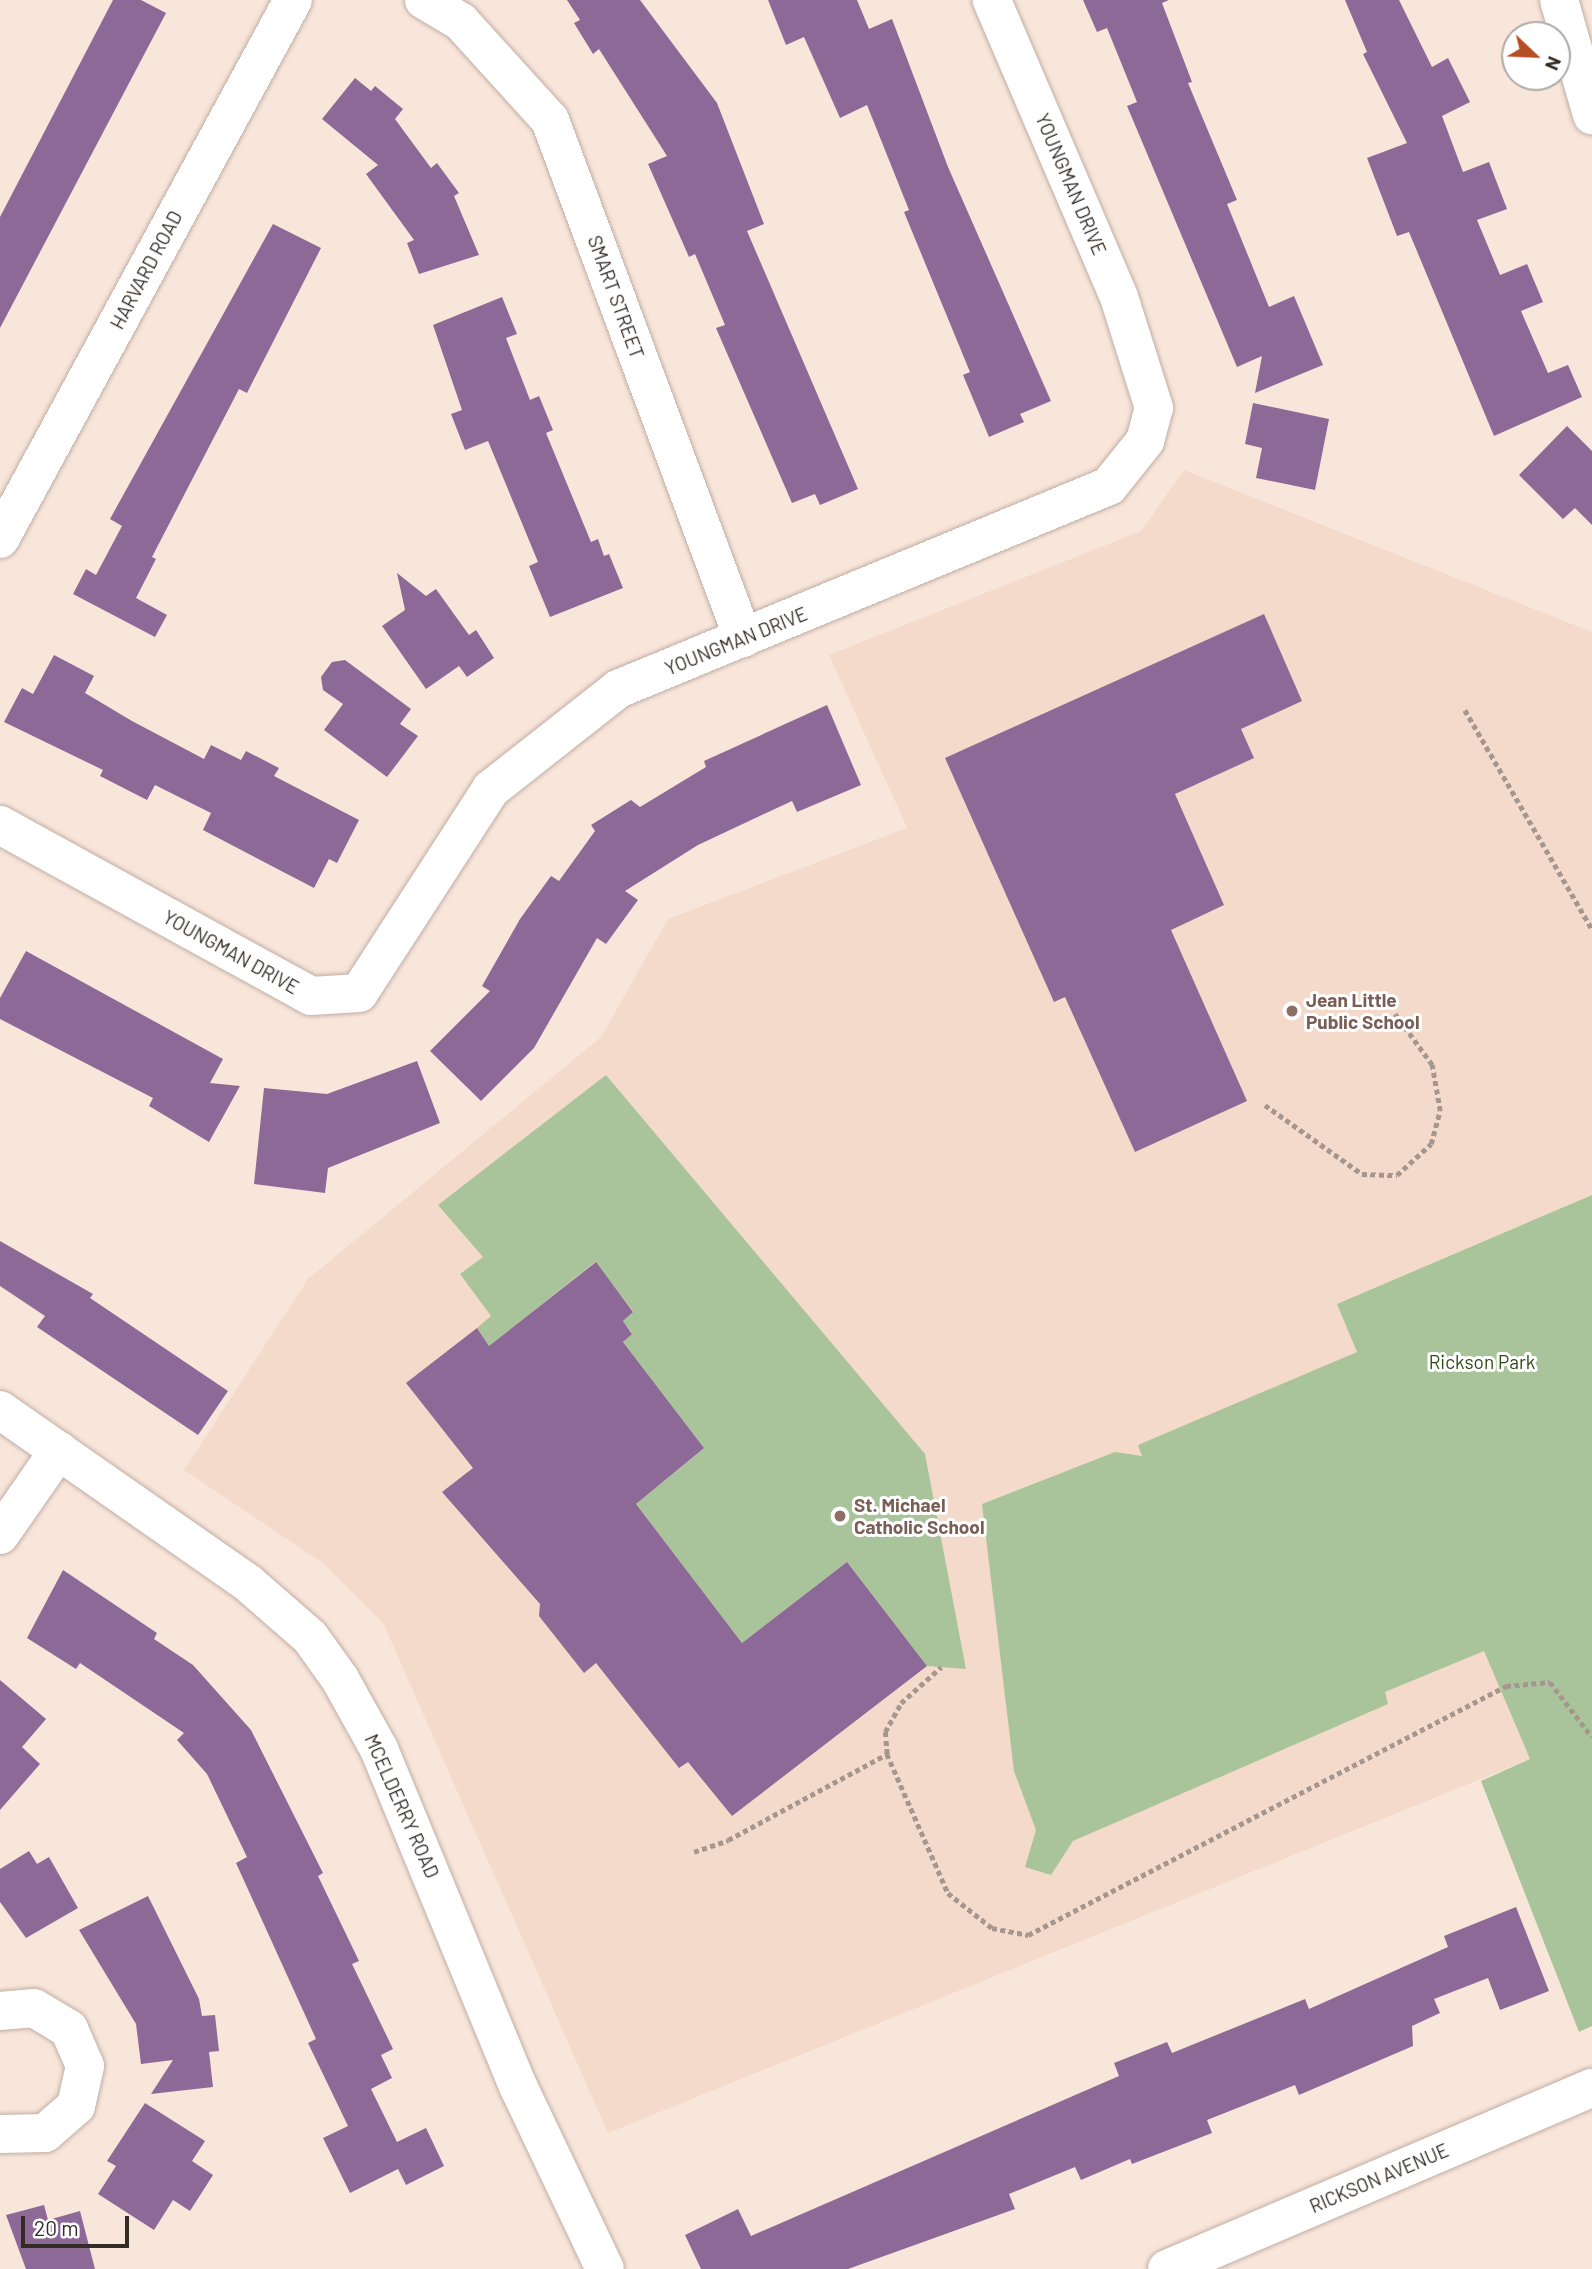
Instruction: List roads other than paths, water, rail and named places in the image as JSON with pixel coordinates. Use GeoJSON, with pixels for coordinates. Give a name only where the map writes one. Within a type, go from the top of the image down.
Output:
{"type":"FeatureCollection","features":[{"type":"Feature","properties":{"kind":"street","name":"HARVARD ROAD"},"geometry":{"type":"LineString","coordinates":[[0,539],[293,0]]}},
{"type":"Feature","properties":{"kind":"street","name":"SMART STREET"},"geometry":{"type":"LineString","coordinates":[[424,0],[461,22],[550,120],[743,638]]}},
{"type":"Feature","properties":{"kind":"street","name":"YOUNGMAN DRIVE"},"geometry":{"type":"LineString","coordinates":[[0,825],[311,996],[359,993],[491,789],[618,689],[1109,486],[1145,441],[1154,408],[1119,297],[992,0]]}},
{"type":"Feature","properties":{"kind":"street"},"geometry":{"type":"LineString","coordinates":[[1559,0],[1592,115]]}},
{"type":"Feature","properties":{"kind":"street","name":"MCELDERRY ROAD"},"geometry":{"type":"LineString","coordinates":[[0,1410],[248,1583],[310,1637],[340,1679],[379,1749],[519,2088],[605,2269]]}},
{"type":"Feature","properties":{"kind":"street"},"geometry":{"type":"LineString","coordinates":[[0,1535],[59,1450]]}},
{"type":"Feature","properties":{"kind":"street"},"geometry":{"type":"LineString","coordinates":[[0,2011],[34,2008],[69,2029],[85,2066],[76,2106],[45,2133],[0,2134]]}},
{"type":"Feature","properties":{"kind":"street","name":"RICKSON AVENUE"},"geometry":{"type":"LineString","coordinates":[[1167,2269],[1234,2255],[1592,2088]]}},
{"type":"Feature","properties":{"kind":"place","name":"Jean Little Public School"},"geometry":{"type":"Point","coordinates":[1292,1011]}},
{"type":"Feature","properties":{"kind":"place","name":"St. Michael Catholic School"},"geometry":{"type":"Point","coordinates":[840,1516]}},
{"type":"Feature","properties":{"kind":"park label","name":"Rickson Park"},"geometry":{"type":"Point","coordinates":[1482,1362]}}]}
